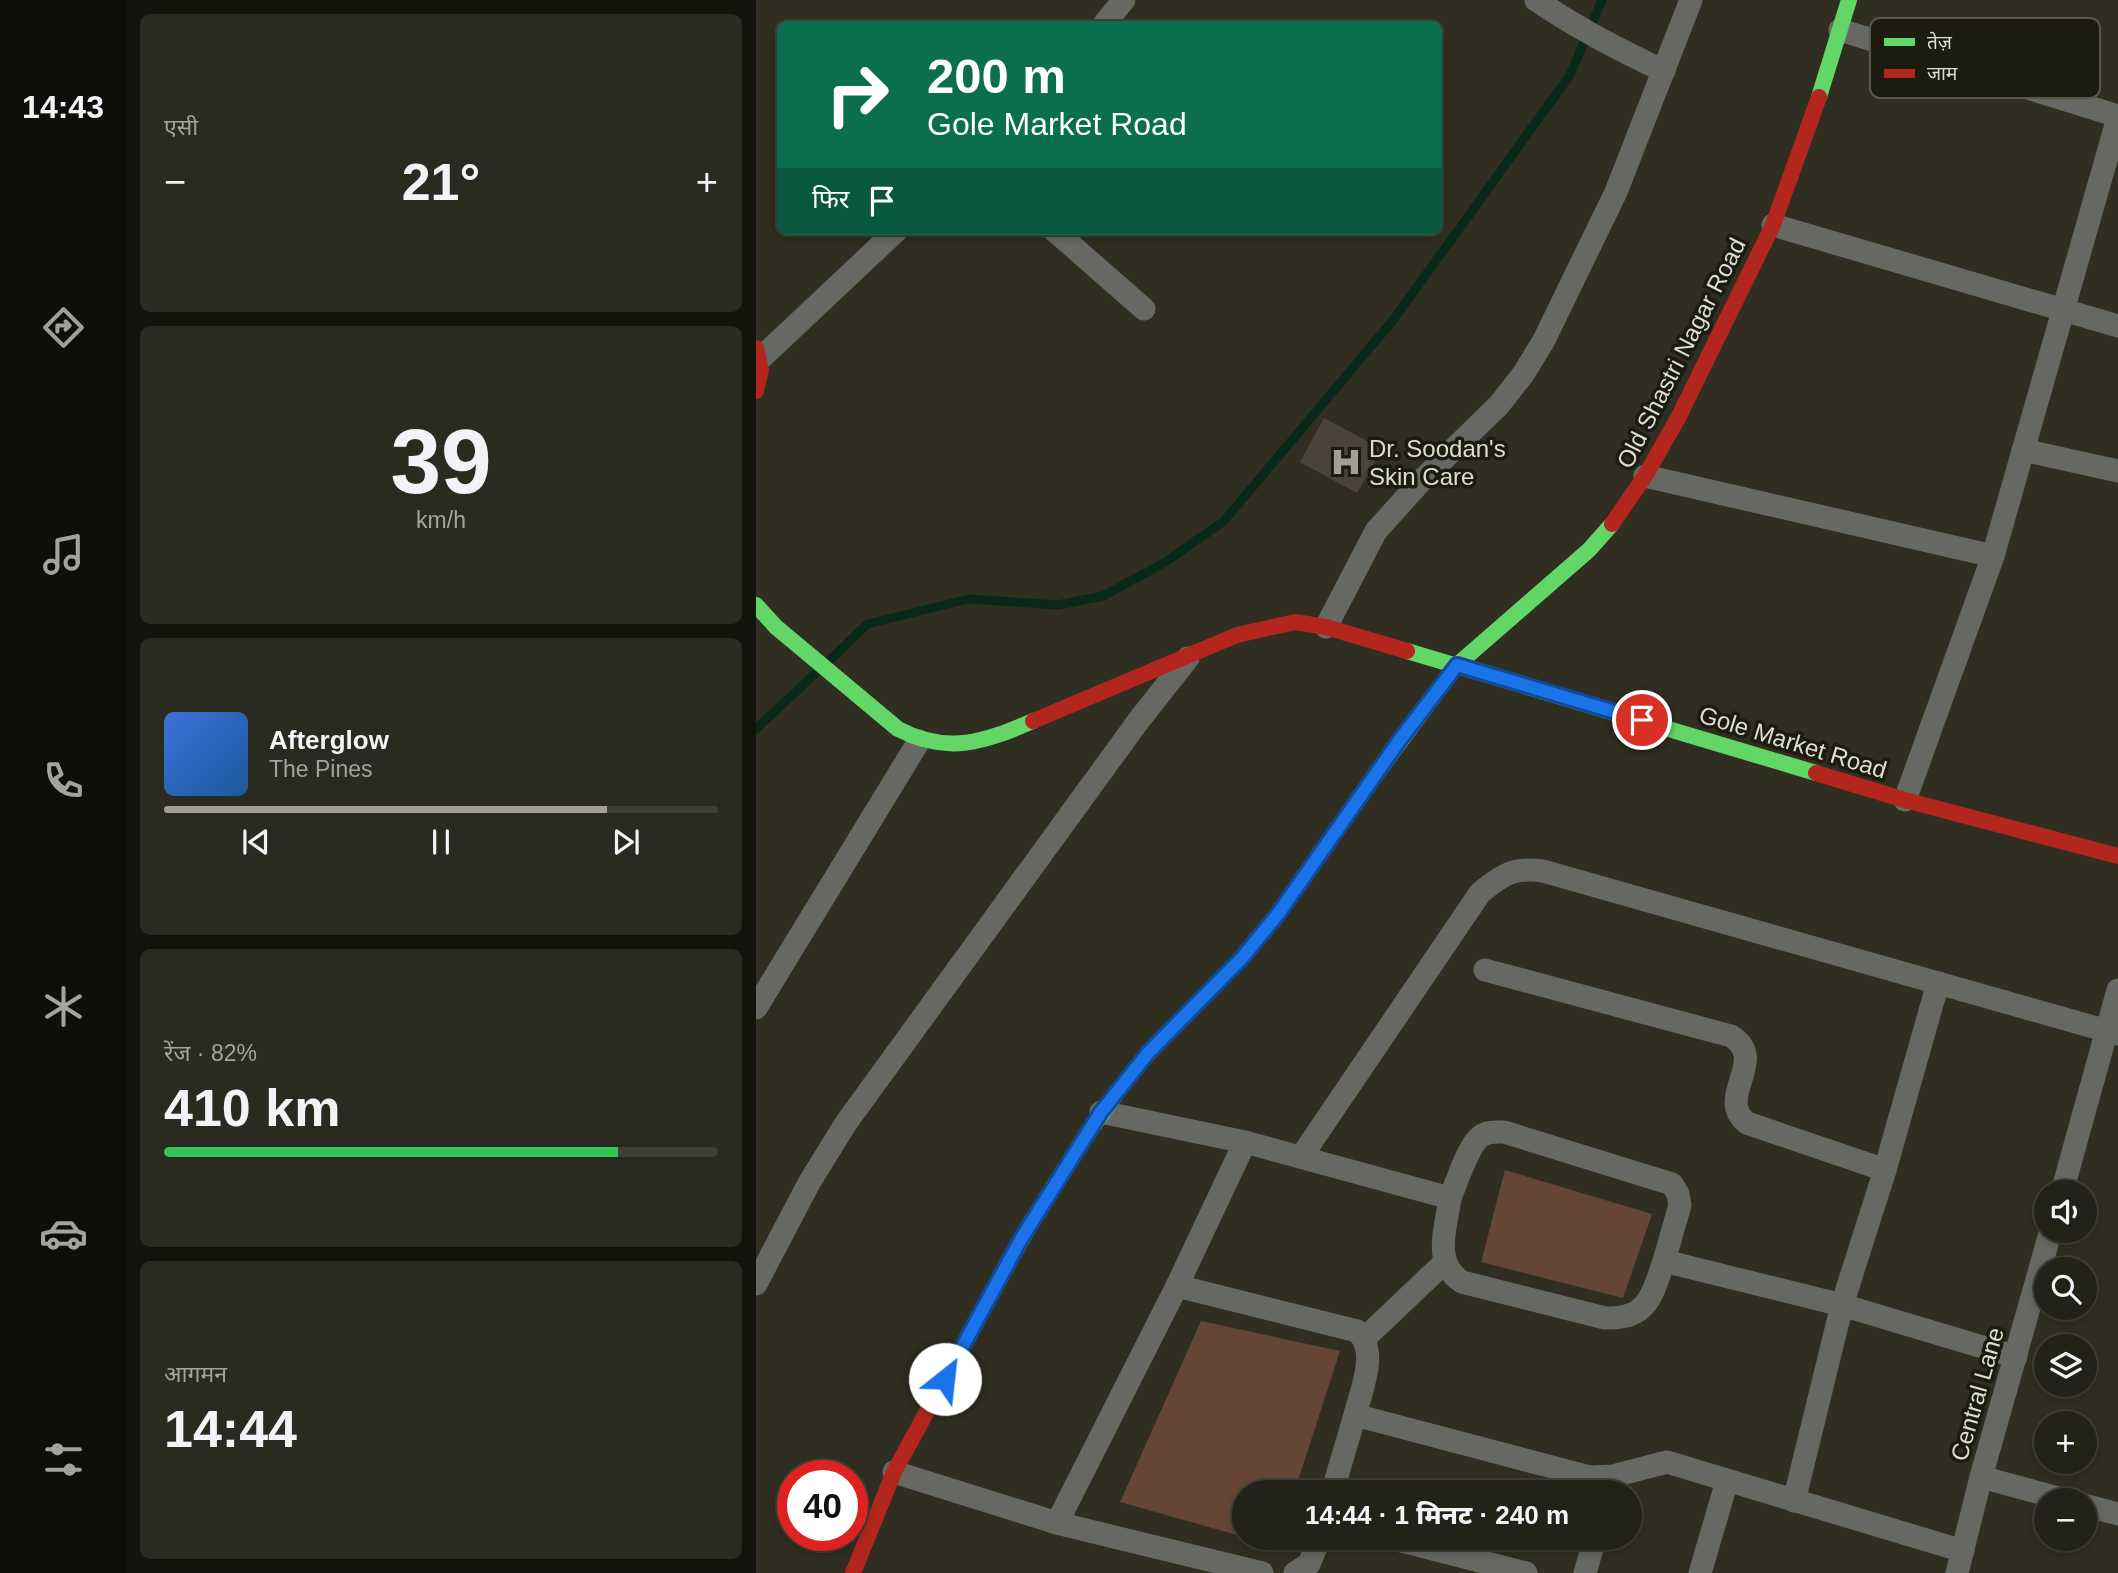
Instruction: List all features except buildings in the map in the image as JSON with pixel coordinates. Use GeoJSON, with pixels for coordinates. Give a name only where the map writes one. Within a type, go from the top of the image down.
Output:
{"type":"FeatureCollection","features":[{"type":"Feature","properties":{"kind":"street"},"geometry":{"type":"LineString","coordinates":[[1106,21],[1124,0]]}},
{"type":"Feature","properties":{"kind":"street"},"geometry":{"type":"LineString","coordinates":[[1536,0],[1570,24],[1611,47],[1664,71]]}},
{"type":"Feature","properties":{"kind":"street"},"geometry":{"type":"LineString","coordinates":[[1326,627],[1376,531],[1422,480],[1499,405],[1524,373],[1544,340],[1616,192],[1691,0]]}},
{"type":"Feature","properties":{"kind":"street","name":"Old Shastri Nagar Road"},"geometry":{"type":"LineString","coordinates":[[853,1573],[894,1472],[1021,1239],[1101,1112],[1148,1053],[1242,958],[1278,914],[1399,741],[1457,665],[1588,550],[1616,519],[1645,476],[1678,418],[1773,225],[1821,92],[1849,0]]}},
{"type":"Feature","properties":{"kind":"street"},"geometry":{"type":"LineString","coordinates":[[1840,30],[1870,39]]}},
{"type":"Feature","properties":{"kind":"street"},"geometry":{"type":"LineString","coordinates":[[1905,800],[1993,556],[2118,117],[2057,98]]}},
{"type":"Feature","properties":{"kind":"street"},"geometry":{"type":"LineString","coordinates":[[1773,225],[2118,326]]}},
{"type":"Feature","properties":{"kind":"street"},"geometry":{"type":"LineString","coordinates":[[756,391],[759,386],[759,353],[892,235]]}},
{"type":"Feature","properties":{"kind":"street"},"geometry":{"type":"LineString","coordinates":[[1060,235],[1144,309]]}},
{"type":"Feature","properties":{"kind":"street"},"geometry":{"type":"LineString","coordinates":[[2023,450],[2118,471]]}},
{"type":"Feature","properties":{"kind":"street"},"geometry":{"type":"LineString","coordinates":[[1645,476],[1993,556]]}},
{"type":"Feature","properties":{"kind":"street"},"geometry":{"type":"LineString","coordinates":[[756,605],[776,627],[898,729],[919,741],[756,1008]]}},
{"type":"Feature","properties":{"kind":"street","name":"Gole Market Road"},"geometry":{"type":"LineString","coordinates":[[919,741],[953,746],[993,738],[1192,653],[1264,628],[1294,622],[1326,627],[1457,665],[1905,800],[2118,856]]}},
{"type":"Feature","properties":{"kind":"street"},"geometry":{"type":"LineString","coordinates":[[756,1284],[809,1182],[846,1124],[1139,720],[1192,653]]}},
{"type":"Feature","properties":{"kind":"street"},"geometry":{"type":"LineString","coordinates":[[1301,1157],[1480,893],[1499,878],[1526,868],[1544,870],[2112,1033]]}},
{"type":"Feature","properties":{"kind":"street"},"geometry":{"type":"LineString","coordinates":[[1485,970],[1731,1036],[1740,1041],[1747,1060],[1737,1094],[1736,1108],[1740,1117],[1747,1123],[1885,1170]]}},
{"type":"Feature","properties":{"kind":"street"},"geometry":{"type":"LineString","coordinates":[[1794,1501],[1842,1305],[1885,1170],[1938,983]]}},
{"type":"Feature","properties":{"kind":"street"},"geometry":{"type":"LineString","coordinates":[[2066,1180],[2112,1033],[2118,990]]}},
{"type":"Feature","properties":{"kind":"street"},"geometry":{"type":"LineString","coordinates":[[1101,1112],[1245,1142],[1450,1198]]}},
{"type":"Feature","properties":{"kind":"street"},"geometry":{"type":"LineString","coordinates":[[1491,1132],[1504,1132],[1672,1184],[1680,1205],[1649,1301],[1638,1312],[1621,1319],[1605,1318],[1462,1282],[1450,1275],[1444,1263],[1443,1248],[1450,1198],[1472,1147],[1480,1136],[1491,1132]]}},
{"type":"Feature","properties":{"kind":"street"},"geometry":{"type":"LineString","coordinates":[[1058,1522],[1177,1286],[1245,1142]]}},
{"type":"Feature","properties":{"kind":"street","name":"Central Lane"},"geometry":{"type":"LineString","coordinates":[[1960,1562],[1981,1477],[2047,1243]]}},
{"type":"Feature","properties":{"kind":"street"},"geometry":{"type":"LineString","coordinates":[[1664,1261],[1842,1305],[2016,1357]]}},
{"type":"Feature","properties":{"kind":"street"},"geometry":{"type":"LineString","coordinates":[[1364,1338],[1444,1263]]}},
{"type":"Feature","properties":{"kind":"street"},"geometry":{"type":"LineString","coordinates":[[1177,1286],[1357,1331],[1364,1338],[1368,1349],[1366,1367],[1336,1480]]}},
{"type":"Feature","properties":{"kind":"street"},"geometry":{"type":"LineString","coordinates":[[1354,1415],[1599,1480]]}},
{"type":"Feature","properties":{"kind":"street"},"geometry":{"type":"LineString","coordinates":[[1621,1480],[1667,1462],[1689,1467],[1794,1501],[1960,1562]]}},
{"type":"Feature","properties":{"kind":"street"},"geometry":{"type":"LineString","coordinates":[[894,1472],[1058,1522],[1262,1573]]}},
{"type":"Feature","properties":{"kind":"street"},"geometry":{"type":"LineString","coordinates":[[1981,1477],[2034,1491]]}},
{"type":"Feature","properties":{"kind":"street"},"geometry":{"type":"LineString","coordinates":[[1700,1573],[1727,1481]]}},
{"type":"Feature","properties":{"kind":"street"},"geometry":{"type":"LineString","coordinates":[[2097,1508],[2118,1514]]}},
{"type":"Feature","properties":{"kind":"street"},"geometry":{"type":"LineString","coordinates":[[1295,1573],[1309,1564],[1315,1550]]}},
{"type":"Feature","properties":{"kind":"street"},"geometry":{"type":"LineString","coordinates":[[1437,1550],[1526,1573]]}},
{"type":"Feature","properties":{"kind":"street"},"geometry":{"type":"LineString","coordinates":[[1585,1573],[1592,1550]]}},
{"type":"Feature","properties":{"kind":"shaded area"},"geometry":{"type":"Polygon","coordinates":[[[1505,1170],[1652,1214],[1623,1298],[1481,1262],[1505,1170]]]}},
{"type":"Feature","properties":{"kind":"shaded area"},"geometry":{"type":"Polygon","coordinates":[[[1201,1321],[1340,1351],[1298,1480],[1232,1480],[1232,1534],[1120,1502],[1201,1321]]]}},
{"type":"Feature","properties":{"kind":"waterway"},"geometry":{"type":"LineString","coordinates":[[829,661],[867,624],[969,599],[1058,605],[1103,596],[1164,563],[1224,521],[1394,319],[1570,75],[1602,0]]}},
{"type":"Feature","properties":{"kind":"waterway"},"geometry":{"type":"LineString","coordinates":[[756,729],[818,671]]}},
{"type":"Feature","properties":{"kind":"traffic: fast"},"geometry":{"type":"LineString","coordinates":[[1819,97],[1849,0]]}},
{"type":"Feature","properties":{"kind":"traffic: fast"},"geometry":{"type":"LineString","coordinates":[[1355,803],[1457,665],[1589,550],[1612,524]]}},
{"type":"Feature","properties":{"kind":"traffic: fast"},"geometry":{"type":"LineString","coordinates":[[756,605],[776,627],[898,729],[916,737],[933,742],[966,743],[998,735],[1033,721]]}},
{"type":"Feature","properties":{"kind":"traffic: fast"},"geometry":{"type":"LineString","coordinates":[[1407,651],[1816,773]]}},
{"type":"Feature","properties":{"kind":"traffic: fast"},"geometry":{"type":"LineString","coordinates":[[974,1325],[1051,1191],[1093,1126],[1139,1064]]}},
{"type":"Feature","properties":{"kind":"traffic: jam"},"geometry":{"type":"LineString","coordinates":[[1612,524],[1645,476],[1678,418],[1773,225],[1819,97]]}},
{"type":"Feature","properties":{"kind":"traffic: jam"},"geometry":{"type":"LineString","coordinates":[[756,348],[761,370],[756,391]]}},
{"type":"Feature","properties":{"kind":"traffic: jam"},"geometry":{"type":"LineString","coordinates":[[1033,721],[1237,635],[1295,622],[1326,627],[1407,651]]}},
{"type":"Feature","properties":{"kind":"traffic: jam"},"geometry":{"type":"LineString","coordinates":[[1816,773],[1905,800],[2118,856]]}},
{"type":"Feature","properties":{"kind":"traffic: jam"},"geometry":{"type":"LineString","coordinates":[[1139,1064],[1242,958],[1278,913],[1355,803]]}},
{"type":"Feature","properties":{"kind":"traffic: jam"},"geometry":{"type":"LineString","coordinates":[[853,1573],[894,1472],[974,1325]]}},
{"type":"Feature","properties":{"kind":"place","name":"Dr. Soodan's Skin Care"},"geometry":{"type":"Point","coordinates":[1346,462]}},
{"type":"Feature","properties":{"kind":"route"},"geometry":{"type":"LineString","coordinates":[[945,1379],[1021,1239],[1101,1112],[1148,1053],[1242,958],[1278,914],[1399,741],[1457,665],[1642,720]]}}]}
